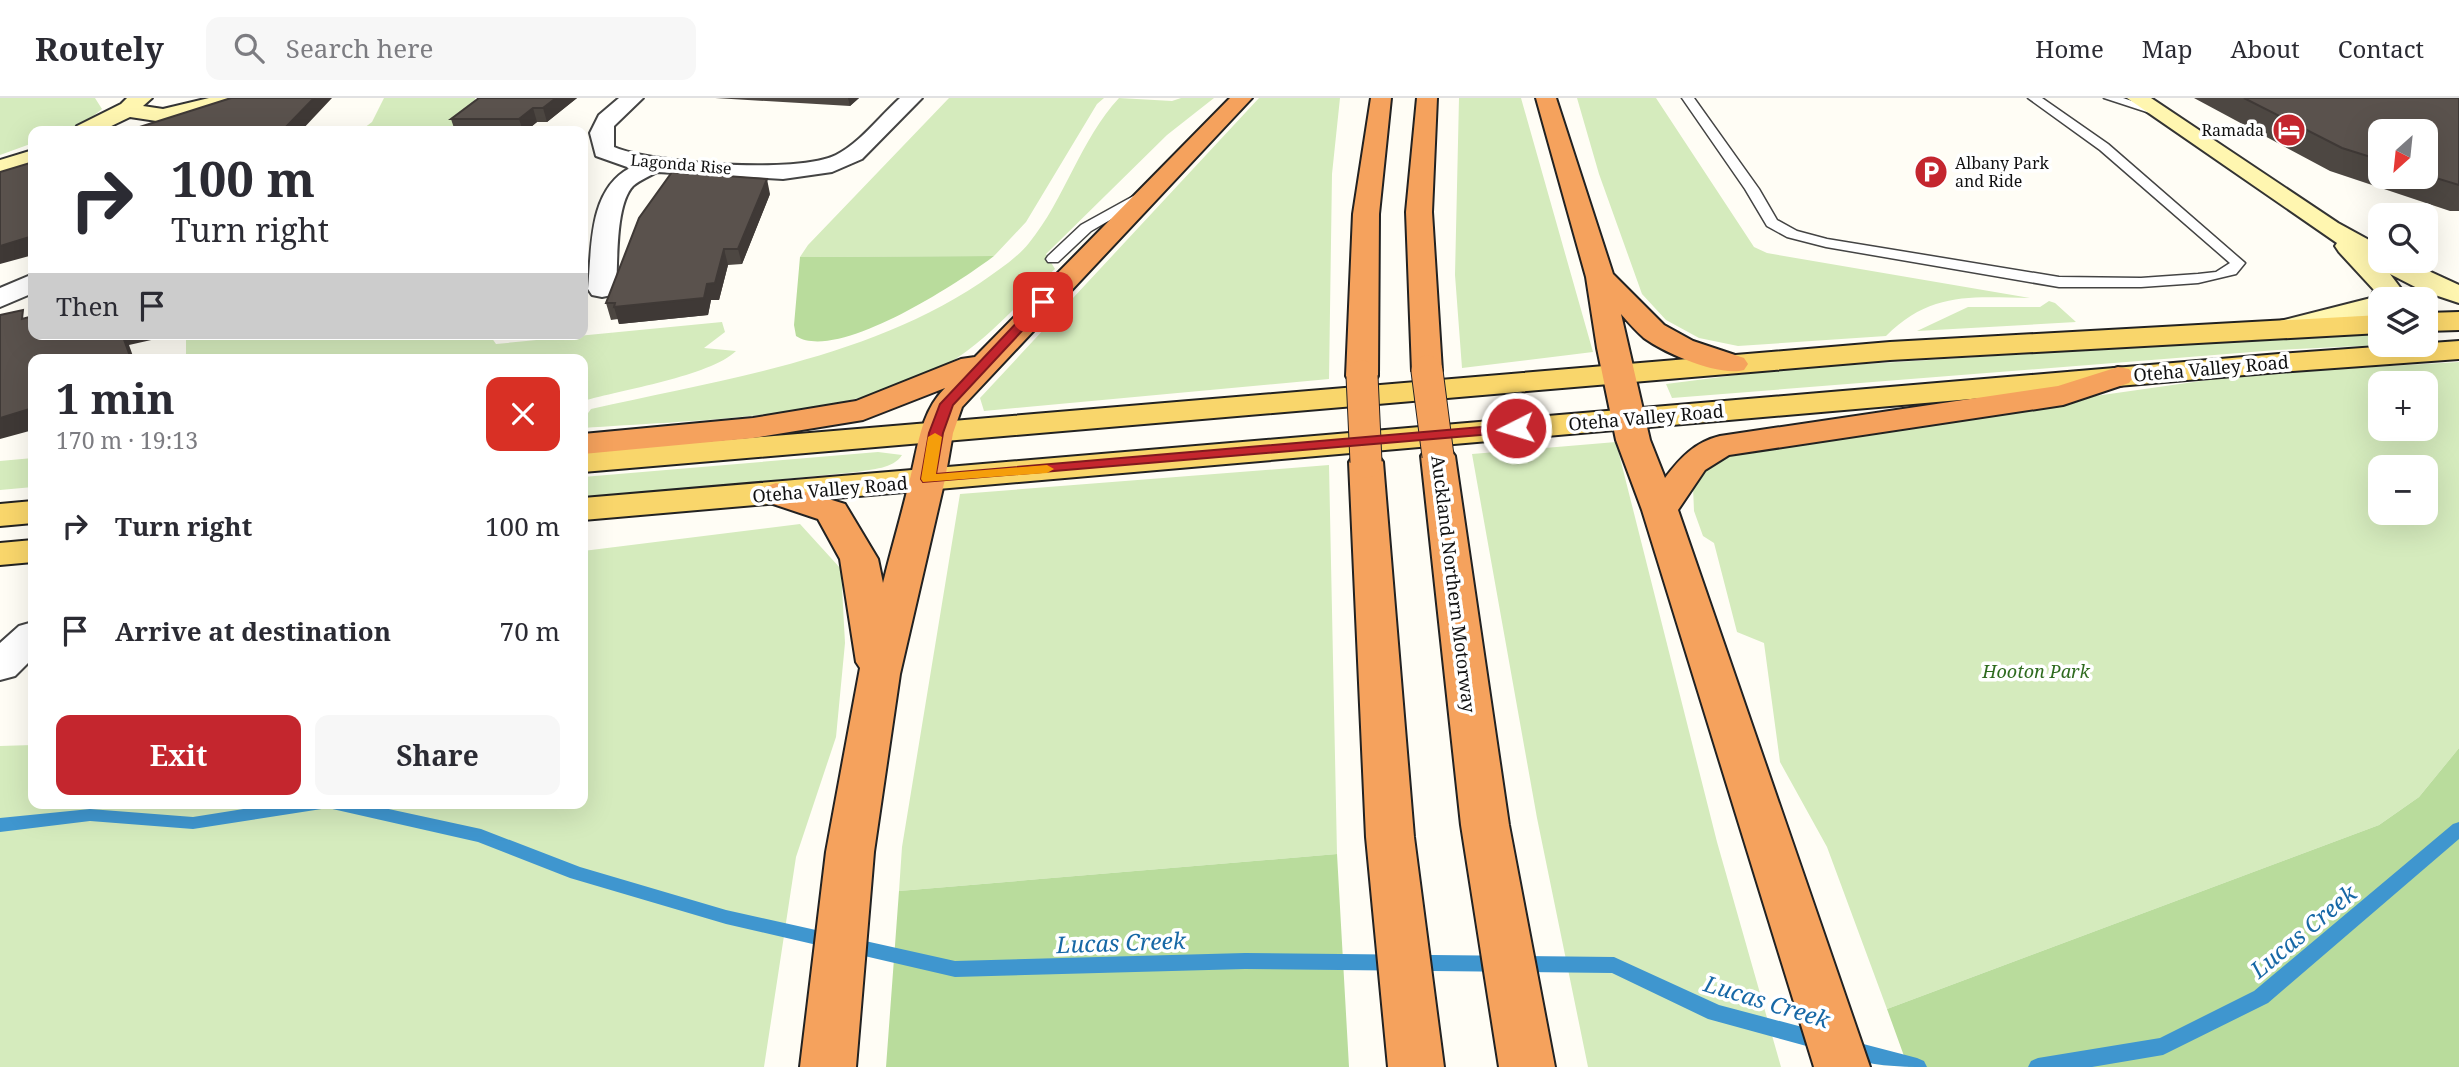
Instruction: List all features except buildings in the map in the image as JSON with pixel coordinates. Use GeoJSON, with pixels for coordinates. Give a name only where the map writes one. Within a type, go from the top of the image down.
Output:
{"type":"FeatureCollection","features":[{"type":"Feature","properties":{"kind":"highway"},"geometry":{"type":"LineString","coordinates":[[828,1067],[850,852],[880,674],[928,479],[936,433],[947,404],[987,359],[1242,98]]}},
{"type":"Feature","properties":{"kind":"highway"},"geometry":{"type":"LineString","coordinates":[[1381,98],[1366,214],[1362,376],[1390,837],[1416,1067]]}},
{"type":"Feature","properties":{"kind":"highway","name":"Auckland Northern Motorway"},"geometry":{"type":"LineString","coordinates":[[1427,98],[1419,212],[1427,371],[1485,825],[1527,1067]]}},
{"type":"Feature","properties":{"kind":"highway"},"geometry":{"type":"LineString","coordinates":[[1545,98],[1600,276],[1628,418],[1771,844],[1842,1067]]}},
{"type":"Feature","properties":{"kind":"highway"},"geometry":{"type":"LineString","coordinates":[[1600,276],[1654,331],[1682,347],[1733,364]]}},
{"type":"Feature","properties":{"kind":"highway"},"geometry":{"type":"LineString","coordinates":[[588,444],[753,428],[863,410],[923,388],[987,359]]}},
{"type":"Feature","properties":{"kind":"highway"},"geometry":{"type":"LineString","coordinates":[[1660,510],[1693,463],[1720,446],[2063,395],[2118,376]]}},
{"type":"Feature","properties":{"kind":"highway"},"geometry":{"type":"LineString","coordinates":[[776,494],[832,512],[859,559],[880,674]]}},
{"type":"Feature","properties":{"kind":"main road"},"geometry":{"type":"LineString","coordinates":[[2438,322],[2459,321]]}},
{"type":"Feature","properties":{"kind":"main road","name":"Oteha Valley Road"},"geometry":{"type":"LineString","coordinates":[[588,462],[1890,351],[2368,324]]}},
{"type":"Feature","properties":{"kind":"main road","name":"Oteha Valley Road"},"geometry":{"type":"LineString","coordinates":[[588,509],[2118,376],[2459,350]]}},
{"type":"Feature","properties":{"kind":"main road"},"geometry":{"type":"LineString","coordinates":[[0,514],[28,512]]}},
{"type":"Feature","properties":{"kind":"main road"},"geometry":{"type":"LineString","coordinates":[[0,554],[28,551]]}},
{"type":"Feature","properties":{"kind":"street"},"geometry":{"type":"LineString","coordinates":[[133,126],[208,106],[225,98]]}},
{"type":"Feature","properties":{"kind":"street","name":"Lagonda Rise"},"geometry":{"type":"LineString","coordinates":[[633,98],[614,111],[602,126],[599,136],[604,151],[618,158],[654,165],[783,173],[828,167],[855,154],[912,98]]}},
{"type":"Feature","properties":{"kind":"street"},"geometry":{"type":"LineString","coordinates":[[2137,98],[2329,228],[2368,250]]}},
{"type":"Feature","properties":{"kind":"street"},"geometry":{"type":"LineString","coordinates":[[93,126],[130,102],[139,114],[176,113]]}},
{"type":"Feature","properties":{"kind":"street"},"geometry":{"type":"LineString","coordinates":[[602,289],[613,200],[624,182],[654,165]]}},
{"type":"Feature","properties":{"kind":"street"},"geometry":{"type":"LineString","coordinates":[[2329,228],[2386,287]]}},
{"type":"Feature","properties":{"kind":"street"},"geometry":{"type":"LineString","coordinates":[[2410,273],[2459,295]]}},
{"type":"Feature","properties":{"kind":"street"},"geometry":{"type":"LineString","coordinates":[[0,299],[28,285]]}},
{"type":"Feature","properties":{"kind":"street"},"geometry":{"type":"LineString","coordinates":[[0,310],[28,303]]}},
{"type":"Feature","properties":{"kind":"street"},"geometry":{"type":"LineString","coordinates":[[2290,327],[2368,307]]}},
{"type":"Feature","properties":{"kind":"street"},"geometry":{"type":"LineString","coordinates":[[0,666],[28,639]]}},
{"type":"Feature","properties":{"kind":"lane"},"geometry":{"type":"LineString","coordinates":[[1688,98],[1752,189],[1772,223],[1792,234],[1826,243],[2043,282],[2071,284],[2203,279],[2230,272],[2238,263],[2104,147],[2034,98]]}},
{"type":"Feature","properties":{"kind":"lane"},"geometry":{"type":"LineString","coordinates":[[2110,98],[2159,112]]}},
{"type":"Feature","properties":{"kind":"lane"},"geometry":{"type":"LineString","coordinates":[[1053,259],[1086,228],[1156,187]]}},
{"type":"Feature","properties":{"kind":"green space"},"geometry":{"type":"Polygon","coordinates":[[[0,98],[95,98],[102,109],[77,126],[28,126],[28,145],[0,155],[0,98]]]}},
{"type":"Feature","properties":{"kind":"green space"},"geometry":{"type":"Polygon","coordinates":[[[384,98],[475,98],[472,112],[454,126],[367,126],[372,122],[384,98]]]}},
{"type":"Feature","properties":{"kind":"green space"},"geometry":{"type":"Polygon","coordinates":[[[949,98],[1104,98],[1097,104],[1026,222],[994,256],[800,257],[808,245],[949,98]]]}},
{"type":"Feature","properties":{"kind":"green space"},"geometry":{"type":"Polygon","coordinates":[[[1119,98],[1172,101],[1181,98],[1214,98],[1167,135],[1046,254],[1055,269],[990,332],[948,364],[910,382],[867,396],[820,406],[721,419],[588,428],[588,413],[591,409],[742,376],[842,348],[890,331],[936,309],[980,283],[1024,249],[1042,226],[1105,114],[1119,98]]]}},
{"type":"Feature","properties":{"kind":"green space"},"geometry":{"type":"Polygon","coordinates":[[[1259,98],[1340,98],[1332,174],[1329,379],[984,411],[980,398],[1259,98]]]}},
{"type":"Feature","properties":{"kind":"green space"},"geometry":{"type":"Polygon","coordinates":[[[1459,98],[1521,98],[1593,352],[1462,368],[1455,275],[1459,98]]]}},
{"type":"Feature","properties":{"kind":"green space"},"geometry":{"type":"Polygon","coordinates":[[[1577,98],[1656,98],[1754,247],[1767,253],[2030,298],[1971,298],[1936,304],[1903,321],[1886,336],[1738,346],[1699,338],[1666,320],[1642,294],[1599,174],[1577,98]]]}},
{"type":"Feature","properties":{"kind":"green space"},"geometry":{"type":"Polygon","coordinates":[[[994,256],[927,300],[868,329],[839,339],[815,341],[796,336],[794,325],[800,257],[994,256]]]}},
{"type":"Feature","properties":{"kind":"green space"},"geometry":{"type":"Polygon","coordinates":[[[2049,301],[2055,303],[2076,322],[1917,331],[1968,307],[2040,307],[2049,301]]]}},
{"type":"Feature","properties":{"kind":"green space"},"geometry":{"type":"Polygon","coordinates":[[[722,322],[725,332],[704,348],[736,351],[724,360],[686,375],[588,400],[588,354],[186,354],[186,340],[493,340],[496,344],[537,340],[588,340],[588,335],[722,322]]]}},
{"type":"Feature","properties":{"kind":"green space"},"geometry":{"type":"Polygon","coordinates":[[[2368,333],[2368,346],[2277,350],[1672,398],[1666,384],[1784,369],[2368,333]]]}},
{"type":"Feature","properties":{"kind":"green space","name":"Hooton Park"},"geometry":{"type":"Polygon","coordinates":[[[2459,362],[2459,748],[2419,797],[2379,825],[1887,1009],[1827,847],[1780,762],[1764,643],[1737,632],[1714,543],[1703,536],[1694,511],[1693,487],[1705,468],[1718,457],[1793,439],[2250,374],[2459,362]]]}},
{"type":"Feature","properties":{"kind":"green space"},"geometry":{"type":"Polygon","coordinates":[[[1616,442],[1717,842],[1781,1067],[1588,1067],[1537,818],[1472,454],[1616,442]]]}},
{"type":"Feature","properties":{"kind":"green space"},"geometry":{"type":"Polygon","coordinates":[[[878,452],[902,455],[888,466],[857,472],[588,499],[588,477],[878,452]]]}},
{"type":"Feature","properties":{"kind":"green space"},"geometry":{"type":"Polygon","coordinates":[[[28,458],[28,487],[0,490],[0,461],[28,458]]]}},
{"type":"Feature","properties":{"kind":"green space"},"geometry":{"type":"Polygon","coordinates":[[[1329,465],[1337,854],[899,891],[902,847],[960,494],[1329,465]]]}},
{"type":"Feature","properties":{"kind":"green space"},"geometry":{"type":"Polygon","coordinates":[[[800,524],[841,569],[845,643],[836,737],[796,857],[764,1067],[0,1067],[0,746],[28,745],[28,809],[588,809],[588,550],[800,524]]]}},
{"type":"Feature","properties":{"kind":"green space"},"geometry":{"type":"Polygon","coordinates":[[[2459,748],[2459,1067],[1908,1067],[1887,1009],[2379,825],[2419,797],[2459,748]]]}},
{"type":"Feature","properties":{"kind":"green space"},"geometry":{"type":"Polygon","coordinates":[[[1337,854],[1349,1067],[886,1067],[899,891],[1337,854]]]}},
{"type":"Feature","properties":{"kind":"waterway","name":"Lucas Creek"},"geometry":{"type":"LineString","coordinates":[[0,825],[90,815],[193,823],[285,809]]}},
{"type":"Feature","properties":{"kind":"waterway","name":"Lucas Creek"},"geometry":{"type":"LineString","coordinates":[[358,809],[481,836],[576,873],[726,917],[955,969],[1245,961],[1614,965],[1715,1013],[1821,1041]]}},
{"type":"Feature","properties":{"kind":"waterway","name":"Lucas Creek"},"geometry":{"type":"LineString","coordinates":[[2038,1067],[2163,1046],[2261,997],[2459,829]]}},
{"type":"Feature","properties":{"kind":"waterway","name":"Lucas Creek"},"geometry":{"type":"LineString","coordinates":[[1848,1049],[1917,1067]]}},
{"type":"Feature","properties":{"kind":"slow traffic"},"geometry":{"type":"LineString","coordinates":[[935,437],[928,479],[1047,469]]}},
{"type":"Feature","properties":{"kind":"place","name":"Ramada"},"geometry":{"type":"Point","coordinates":[2289,130]}},
{"type":"Feature","properties":{"kind":"place","name":"Albany Park and Ride"},"geometry":{"type":"Point","coordinates":[1931,172]}},
{"type":"Feature","properties":{"kind":"route"},"geometry":{"type":"LineString","coordinates":[[1043,302],[947,404],[936,433],[928,479],[1516,428]]}}]}
